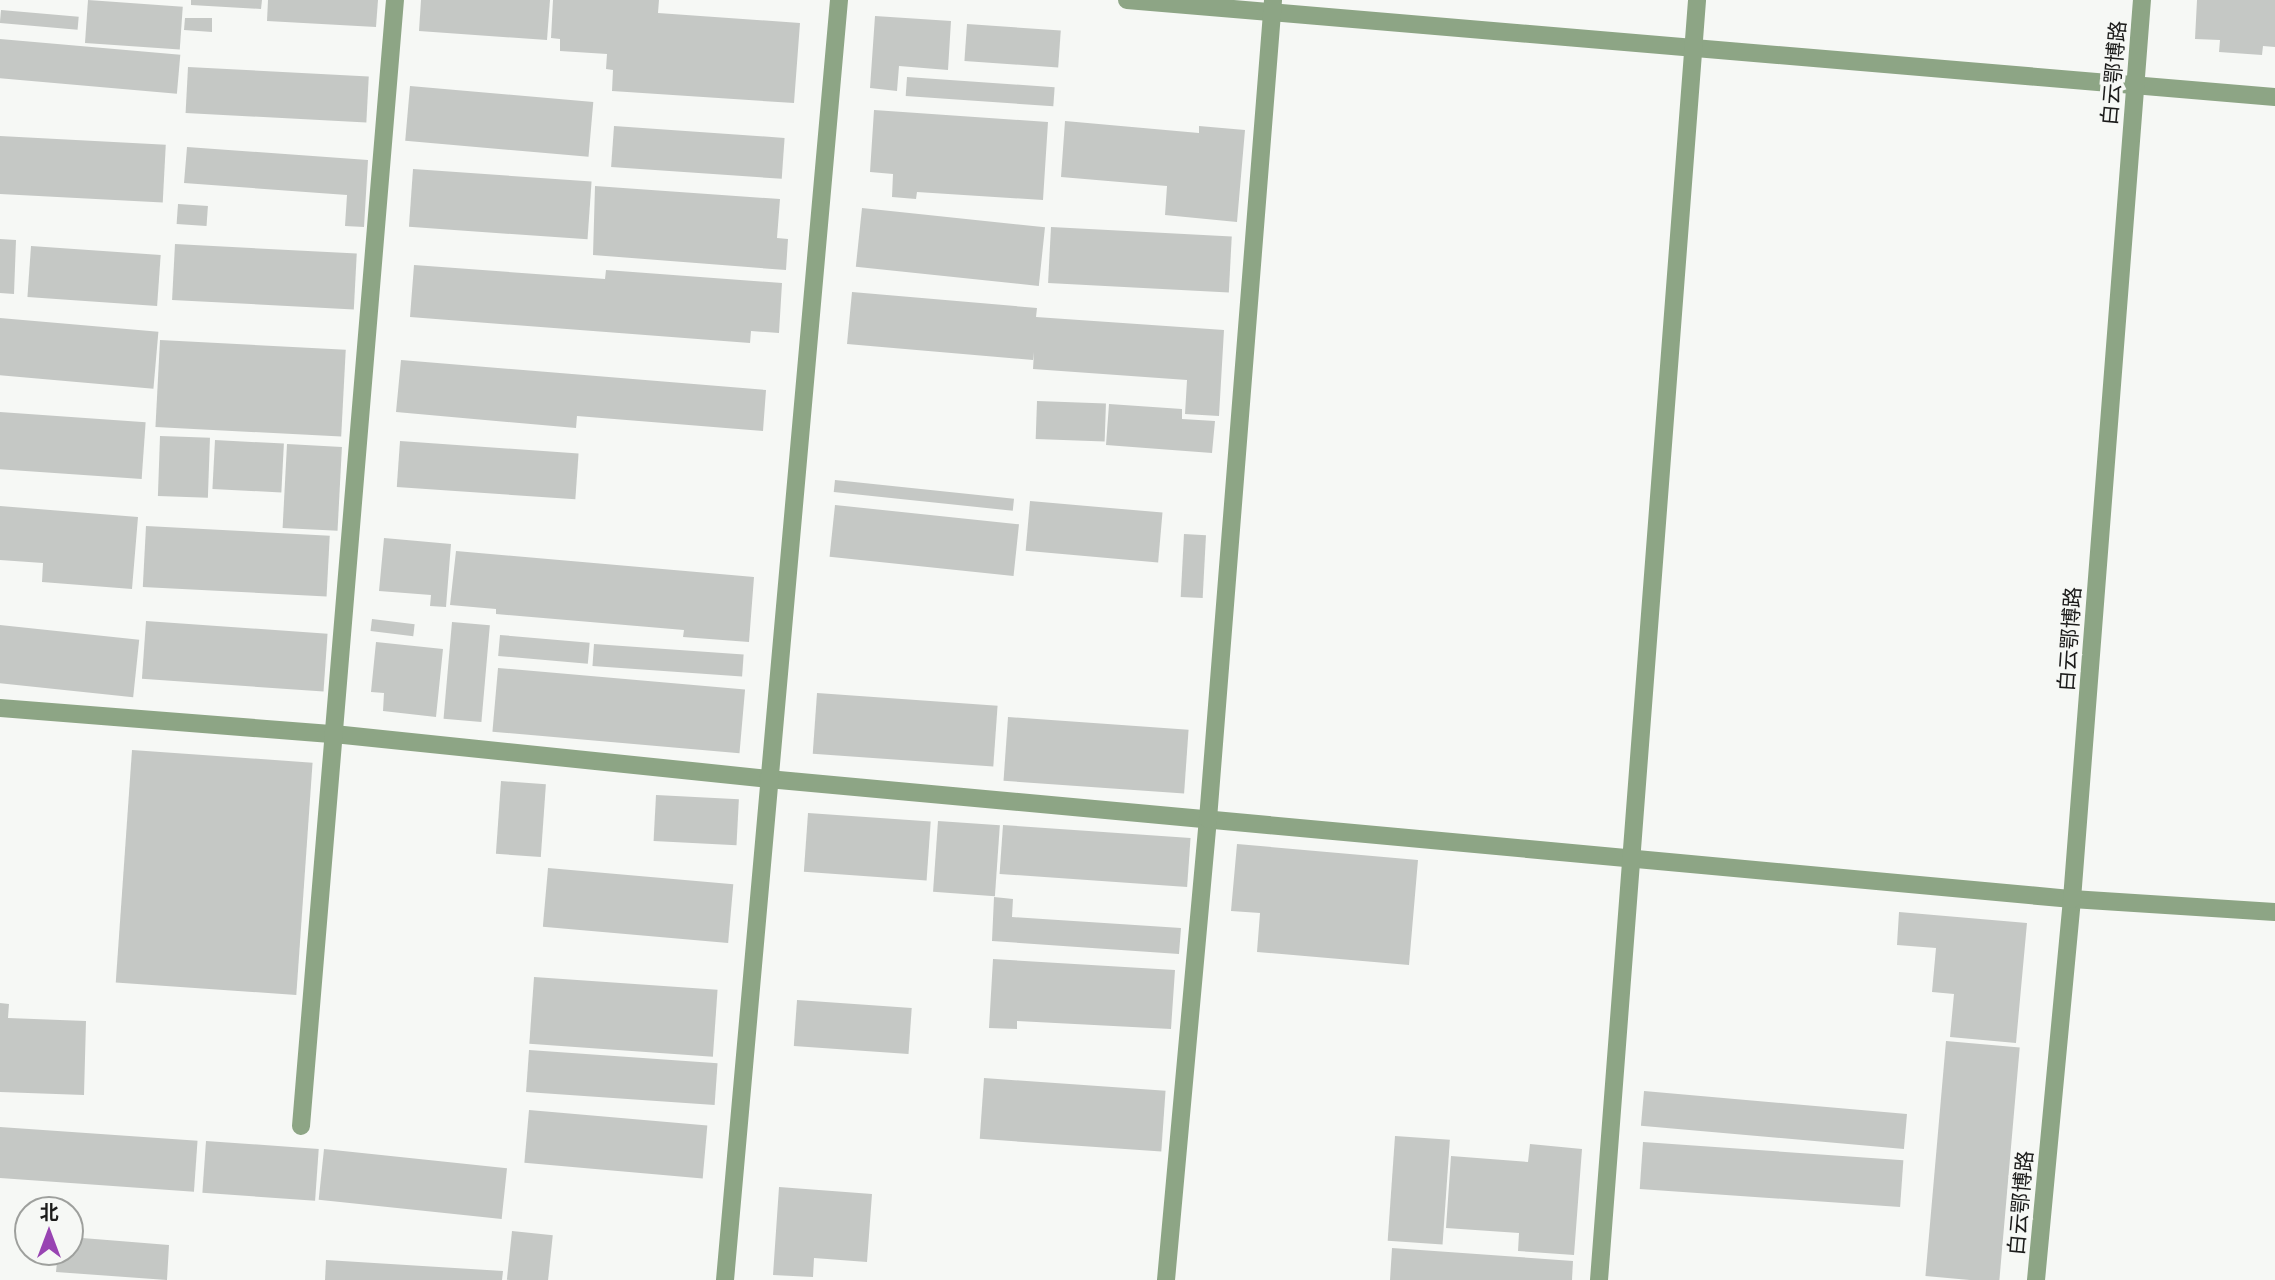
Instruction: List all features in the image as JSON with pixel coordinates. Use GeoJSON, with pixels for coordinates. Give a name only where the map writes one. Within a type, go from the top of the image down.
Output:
{"type":"FeatureCollection","features":[{"type":"Feature","properties":{"kind":"street"},"geometry":{"type":"LineString","coordinates":[[301,1126],[395,0]]}},
{"type":"Feature","properties":{"kind":"street"},"geometry":{"type":"LineString","coordinates":[[725,1280],[839,0]]}},
{"type":"Feature","properties":{"kind":"street"},"geometry":{"type":"LineString","coordinates":[[1127,0],[1272,7],[1692,50],[2275,97]]}},
{"type":"Feature","properties":{"kind":"street"},"geometry":{"type":"LineString","coordinates":[[1599,1280],[1697,0]]}},
{"type":"Feature","properties":{"kind":"street","name":"白云鄂博路"},"geometry":{"type":"LineString","coordinates":[[2036,1280],[2072,900],[2142,0]]}},
{"type":"Feature","properties":{"kind":"street"},"geometry":{"type":"LineString","coordinates":[[1166,1280],[1208,819],[1272,7]]}},
{"type":"Feature","properties":{"kind":"street"},"geometry":{"type":"LineString","coordinates":[[0,708],[334,734],[768,779],[1630,856],[2072,900],[2275,912]]}},
{"type":"Feature","properties":{"kind":"building"},"geometry":{"type":"Polygon","coordinates":[[[88,0],[183,7],[180,50],[85,43],[88,0]]]}},
{"type":"Feature","properties":{"kind":"building"},"geometry":{"type":"Polygon","coordinates":[[[191,0],[262,0],[261,9],[191,5],[191,0]]]}},
{"type":"Feature","properties":{"kind":"building"},"geometry":{"type":"Polygon","coordinates":[[[268,0],[378,0],[376,27],[267,21],[268,0]]]}},
{"type":"Feature","properties":{"kind":"building"},"geometry":{"type":"Polygon","coordinates":[[[421,0],[550,0],[547,40],[419,31],[421,0]]]}},
{"type":"Feature","properties":{"kind":"building"},"geometry":{"type":"Polygon","coordinates":[[[553,0],[659,0],[658,13],[800,23],[794,103],[612,91],[613,70],[606,69],[607,54],[560,51],[560,39],[551,38],[553,0]]]}},
{"type":"Feature","properties":{"kind":"building"},"geometry":{"type":"Polygon","coordinates":[[[2197,0],[2275,0],[2275,47],[2263,46],[2262,55],[2219,52],[2220,40],[2195,39],[2197,0]]]}},
{"type":"Feature","properties":{"kind":"building"},"geometry":{"type":"Polygon","coordinates":[[[1,10],[79,17],[78,30],[0,23],[1,10]]]}},
{"type":"Feature","properties":{"kind":"building"},"geometry":{"type":"Polygon","coordinates":[[[875,16],[951,21],[948,70],[899,66],[897,91],[870,88],[875,16]]]}},
{"type":"Feature","properties":{"kind":"building"},"geometry":{"type":"Polygon","coordinates":[[[185,18],[212,18],[212,32],[184,30],[185,18]]]}},
{"type":"Feature","properties":{"kind":"building"},"geometry":{"type":"Polygon","coordinates":[[[967,24],[1061,31],[1058,67],[964,61],[967,24]]]}},
{"type":"Feature","properties":{"kind":"building"},"geometry":{"type":"Polygon","coordinates":[[[0,39],[180,55],[177,94],[0,78],[0,39]]]}},
{"type":"Feature","properties":{"kind":"building"},"geometry":{"type":"Polygon","coordinates":[[[188,67],[369,76],[366,122],[186,113],[188,67]]]}},
{"type":"Feature","properties":{"kind":"building"},"geometry":{"type":"Polygon","coordinates":[[[907,77],[1055,87],[1053,106],[906,96],[907,77]]]}},
{"type":"Feature","properties":{"kind":"building"},"geometry":{"type":"Polygon","coordinates":[[[410,86],[593,102],[589,157],[405,141],[410,86]]]}},
{"type":"Feature","properties":{"kind":"building"},"geometry":{"type":"Polygon","coordinates":[[[874,110],[1048,122],[1043,200],[917,192],[916,199],[892,197],[893,174],[870,172],[874,110]]]}},
{"type":"Feature","properties":{"kind":"building"},"geometry":{"type":"Polygon","coordinates":[[[1065,121],[1199,133],[1199,126],[1245,130],[1237,222],[1165,215],[1167,186],[1061,177],[1065,121]]]}},
{"type":"Feature","properties":{"kind":"building"},"geometry":{"type":"Polygon","coordinates":[[[614,126],[785,138],[782,179],[611,167],[614,126]]]}},
{"type":"Feature","properties":{"kind":"building"},"geometry":{"type":"Polygon","coordinates":[[[0,136],[166,145],[163,203],[0,194],[0,136]]]}},
{"type":"Feature","properties":{"kind":"building"},"geometry":{"type":"Polygon","coordinates":[[[187,147],[368,160],[364,227],[345,226],[347,195],[184,183],[187,147]]]}},
{"type":"Feature","properties":{"kind":"building"},"geometry":{"type":"Polygon","coordinates":[[[413,169],[592,181],[588,239],[409,227],[413,169]]]}},
{"type":"Feature","properties":{"kind":"building"},"geometry":{"type":"Polygon","coordinates":[[[595,186],[780,199],[777,238],[788,239],[786,270],[593,255],[595,186]]]}},
{"type":"Feature","properties":{"kind":"building"},"geometry":{"type":"Polygon","coordinates":[[[178,204],[208,206],[207,226],[177,224],[178,204]]]}},
{"type":"Feature","properties":{"kind":"building"},"geometry":{"type":"Polygon","coordinates":[[[862,208],[1045,227],[1039,286],[856,267],[862,208]]]}},
{"type":"Feature","properties":{"kind":"building"},"geometry":{"type":"Polygon","coordinates":[[[1051,227],[1232,236],[1229,292],[1048,283],[1051,227]]]}},
{"type":"Feature","properties":{"kind":"building"},"geometry":{"type":"Polygon","coordinates":[[[0,239],[16,240],[14,294],[0,293],[0,239]]]}},
{"type":"Feature","properties":{"kind":"building"},"geometry":{"type":"Polygon","coordinates":[[[175,244],[357,254],[354,309],[172,300],[175,244]]]}},
{"type":"Feature","properties":{"kind":"building"},"geometry":{"type":"Polygon","coordinates":[[[31,246],[161,255],[157,306],[27,297],[31,246]]]}},
{"type":"Feature","properties":{"kind":"building"},"geometry":{"type":"Polygon","coordinates":[[[414,265],[605,279],[606,270],[782,283],[779,333],[751,331],[750,343],[410,317],[414,265]]]}},
{"type":"Feature","properties":{"kind":"building"},"geometry":{"type":"Polygon","coordinates":[[[852,292],[1037,308],[1036,317],[1224,330],[1219,416],[1185,414],[1187,380],[1033,369],[1034,352],[1033,360],[847,344],[852,292]]]}},
{"type":"Feature","properties":{"kind":"building"},"geometry":{"type":"Polygon","coordinates":[[[0,318],[158,332],[153,389],[0,375],[0,318]]]}},
{"type":"Feature","properties":{"kind":"building"},"geometry":{"type":"Polygon","coordinates":[[[160,340],[346,350],[341,437],[155,427],[160,340]]]}},
{"type":"Feature","properties":{"kind":"building"},"geometry":{"type":"Polygon","coordinates":[[[401,360],[766,390],[763,431],[577,416],[576,428],[396,412],[401,360]]]}},
{"type":"Feature","properties":{"kind":"building"},"geometry":{"type":"Polygon","coordinates":[[[1037,401],[1106,403],[1105,441],[1036,439],[1037,401]]]}},
{"type":"Feature","properties":{"kind":"building"},"geometry":{"type":"Polygon","coordinates":[[[1109,404],[1182,409],[1182,419],[1215,421],[1212,453],[1106,445],[1109,404]]]}},
{"type":"Feature","properties":{"kind":"building"},"geometry":{"type":"Polygon","coordinates":[[[0,412],[146,422],[142,479],[0,469],[0,412]]]}},
{"type":"Feature","properties":{"kind":"building"},"geometry":{"type":"Polygon","coordinates":[[[160,436],[210,438],[208,498],[158,496],[160,436]]]}},
{"type":"Feature","properties":{"kind":"building"},"geometry":{"type":"Polygon","coordinates":[[[215,440],[284,444],[281,493],[212,489],[215,440]]]}},
{"type":"Feature","properties":{"kind":"building"},"geometry":{"type":"Polygon","coordinates":[[[400,441],[579,453],[575,499],[397,487],[400,441]]]}},
{"type":"Feature","properties":{"kind":"building"},"geometry":{"type":"Polygon","coordinates":[[[287,444],[342,447],[338,531],[283,528],[287,444]]]}},
{"type":"Feature","properties":{"kind":"building"},"geometry":{"type":"Polygon","coordinates":[[[835,480],[1014,499],[1013,511],[834,492],[835,480]]]}},
{"type":"Feature","properties":{"kind":"building"},"geometry":{"type":"Polygon","coordinates":[[[1030,501],[1162,513],[1158,562],[1026,551],[1030,501]]]}},
{"type":"Feature","properties":{"kind":"building"},"geometry":{"type":"Polygon","coordinates":[[[835,505],[1019,524],[1014,576],[830,557],[835,505]]]}},
{"type":"Feature","properties":{"kind":"building"},"geometry":{"type":"Polygon","coordinates":[[[0,506],[138,517],[132,589],[42,582],[43,563],[0,560],[0,506]]]}},
{"type":"Feature","properties":{"kind":"building"},"geometry":{"type":"Polygon","coordinates":[[[146,526],[330,536],[327,597],[143,587],[146,526]]]}},
{"type":"Feature","properties":{"kind":"building"},"geometry":{"type":"Polygon","coordinates":[[[1184,534],[1206,535],[1203,598],[1181,597],[1184,534]]]}},
{"type":"Feature","properties":{"kind":"building"},"geometry":{"type":"Polygon","coordinates":[[[384,538],[451,544],[446,607],[430,606],[431,595],[379,591],[384,538]]]}},
{"type":"Feature","properties":{"kind":"building"},"geometry":{"type":"Polygon","coordinates":[[[456,551],[754,577],[749,642],[683,637],[684,630],[496,614],[496,609],[450,605],[456,551]]]}},
{"type":"Feature","properties":{"kind":"building"},"geometry":{"type":"Polygon","coordinates":[[[372,619],[415,624],[413,636],[371,631],[372,619]]]}},
{"type":"Feature","properties":{"kind":"building"},"geometry":{"type":"Polygon","coordinates":[[[146,621],[328,634],[324,692],[142,679],[146,621]]]}},
{"type":"Feature","properties":{"kind":"building"},"geometry":{"type":"Polygon","coordinates":[[[452,622],[490,625],[481,722],[444,719],[452,622]]]}},
{"type":"Feature","properties":{"kind":"building"},"geometry":{"type":"Polygon","coordinates":[[[0,625],[139,640],[133,697],[0,683],[0,625]]]}},
{"type":"Feature","properties":{"kind":"building"},"geometry":{"type":"Polygon","coordinates":[[[500,635],[590,643],[588,664],[498,656],[500,635]]]}},
{"type":"Feature","properties":{"kind":"building"},"geometry":{"type":"Polygon","coordinates":[[[376,642],[443,649],[436,717],[383,711],[384,693],[371,692],[376,642]]]}},
{"type":"Feature","properties":{"kind":"building"},"geometry":{"type":"Polygon","coordinates":[[[594,644],[744,654],[742,676],[592,666],[594,644]]]}},
{"type":"Feature","properties":{"kind":"building"},"geometry":{"type":"Polygon","coordinates":[[[498,668],[745,690],[739,753],[492,732],[498,668]]]}},
{"type":"Feature","properties":{"kind":"building"},"geometry":{"type":"Polygon","coordinates":[[[817,693],[998,706],[993,766],[813,754],[817,693]]]}},
{"type":"Feature","properties":{"kind":"building"},"geometry":{"type":"Polygon","coordinates":[[[1008,717],[1189,730],[1184,793],[1004,781],[1008,717]]]}},
{"type":"Feature","properties":{"kind":"building"},"geometry":{"type":"Polygon","coordinates":[[[132,750],[313,763],[296,995],[116,982],[132,750]]]}},
{"type":"Feature","properties":{"kind":"building"},"geometry":{"type":"Polygon","coordinates":[[[501,781],[546,784],[541,857],[496,854],[501,781]]]}},
{"type":"Feature","properties":{"kind":"building"},"geometry":{"type":"Polygon","coordinates":[[[656,795],[739,799],[736,845],[654,841],[656,795]]]}},
{"type":"Feature","properties":{"kind":"building"},"geometry":{"type":"Polygon","coordinates":[[[808,813],[931,822],[927,880],[804,872],[808,813]]]}},
{"type":"Feature","properties":{"kind":"building"},"geometry":{"type":"Polygon","coordinates":[[[938,821],[1000,825],[995,896],[933,892],[938,821]]]}},
{"type":"Feature","properties":{"kind":"building"},"geometry":{"type":"Polygon","coordinates":[[[1003,825],[1191,838],[1187,887],[1000,874],[1003,825]]]}},
{"type":"Feature","properties":{"kind":"building"},"geometry":{"type":"Polygon","coordinates":[[[1237,844],[1418,860],[1409,965],[1257,952],[1260,913],[1231,911],[1237,844]]]}},
{"type":"Feature","properties":{"kind":"building"},"geometry":{"type":"Polygon","coordinates":[[[548,868],[733,884],[728,943],[543,927],[548,868]]]}},
{"type":"Feature","properties":{"kind":"building"},"geometry":{"type":"Polygon","coordinates":[[[994,897],[1013,899],[1012,917],[1181,928],[1179,954],[992,941],[994,897]]]}},
{"type":"Feature","properties":{"kind":"building"},"geometry":{"type":"Polygon","coordinates":[[[1899,912],[2027,923],[2016,1043],[1950,1037],[1954,994],[1932,992],[1936,948],[1897,945],[1899,912]]]}},
{"type":"Feature","properties":{"kind":"building"},"geometry":{"type":"Polygon","coordinates":[[[993,959],[1175,970],[1171,1029],[1017,1021],[1017,1029],[989,1028],[993,959]]]}},
{"type":"Feature","properties":{"kind":"building"},"geometry":{"type":"Polygon","coordinates":[[[534,977],[718,990],[713,1057],[529,1044],[534,977]]]}},
{"type":"Feature","properties":{"kind":"building"},"geometry":{"type":"Polygon","coordinates":[[[797,1000],[912,1008],[909,1054],[794,1046],[797,1000]]]}},
{"type":"Feature","properties":{"kind":"building"},"geometry":{"type":"Polygon","coordinates":[[[0,1003],[9,1004],[8,1018],[86,1021],[84,1095],[0,1092],[0,1003]]]}},
{"type":"Feature","properties":{"kind":"building"},"geometry":{"type":"Polygon","coordinates":[[[1946,1041],[2020,1047],[1999,1280],[1925,1276],[1946,1041]]]}},
{"type":"Feature","properties":{"kind":"building"},"geometry":{"type":"Polygon","coordinates":[[[529,1050],[718,1063],[715,1105],[526,1092],[529,1050]]]}},
{"type":"Feature","properties":{"kind":"building"},"geometry":{"type":"Polygon","coordinates":[[[984,1078],[1166,1091],[1161,1152],[980,1139],[984,1078]]]}},
{"type":"Feature","properties":{"kind":"building"},"geometry":{"type":"Polygon","coordinates":[[[1644,1091],[1907,1114],[1904,1149],[1641,1126],[1644,1091]]]}},
{"type":"Feature","properties":{"kind":"building"},"geometry":{"type":"Polygon","coordinates":[[[529,1110],[707,1126],[703,1178],[524,1163],[529,1110]]]}},
{"type":"Feature","properties":{"kind":"building"},"geometry":{"type":"Polygon","coordinates":[[[0,1127],[198,1141],[194,1192],[0,1178],[0,1127]]]}},
{"type":"Feature","properties":{"kind":"building"},"geometry":{"type":"Polygon","coordinates":[[[1395,1136],[1450,1140],[1443,1245],[1388,1241],[1395,1136]]]}},
{"type":"Feature","properties":{"kind":"building"},"geometry":{"type":"Polygon","coordinates":[[[206,1141],[319,1149],[315,1201],[202,1193],[206,1141]]]}},
{"type":"Feature","properties":{"kind":"building"},"geometry":{"type":"Polygon","coordinates":[[[1643,1142],[1903,1160],[1900,1207],[1640,1189],[1643,1142]]]}},
{"type":"Feature","properties":{"kind":"building"},"geometry":{"type":"Polygon","coordinates":[[[1530,1144],[1582,1149],[1574,1255],[1518,1251],[1519,1233],[1446,1228],[1451,1156],[1528,1162],[1530,1144]]]}},
{"type":"Feature","properties":{"kind":"building"},"geometry":{"type":"Polygon","coordinates":[[[324,1149],[507,1168],[502,1219],[319,1200],[324,1149]]]}},
{"type":"Feature","properties":{"kind":"building"},"geometry":{"type":"Polygon","coordinates":[[[779,1187],[872,1194],[867,1262],[814,1258],[813,1277],[773,1275],[779,1187]]]}},
{"type":"Feature","properties":{"kind":"building"},"geometry":{"type":"Polygon","coordinates":[[[512,1231],[553,1235],[548,1280],[507,1280],[512,1231]]]}},
{"type":"Feature","properties":{"kind":"building"},"geometry":{"type":"Polygon","coordinates":[[[84,1238],[169,1245],[167,1280],[56,1272],[57,1266],[84,1266],[84,1238]]]}},
{"type":"Feature","properties":{"kind":"building"},"geometry":{"type":"Polygon","coordinates":[[[1392,1248],[1573,1261],[1572,1280],[1390,1280],[1392,1248]]]}},
{"type":"Feature","properties":{"kind":"building"},"geometry":{"type":"Polygon","coordinates":[[[326,1260],[503,1271],[502,1280],[325,1280],[326,1260]]]}}]}
